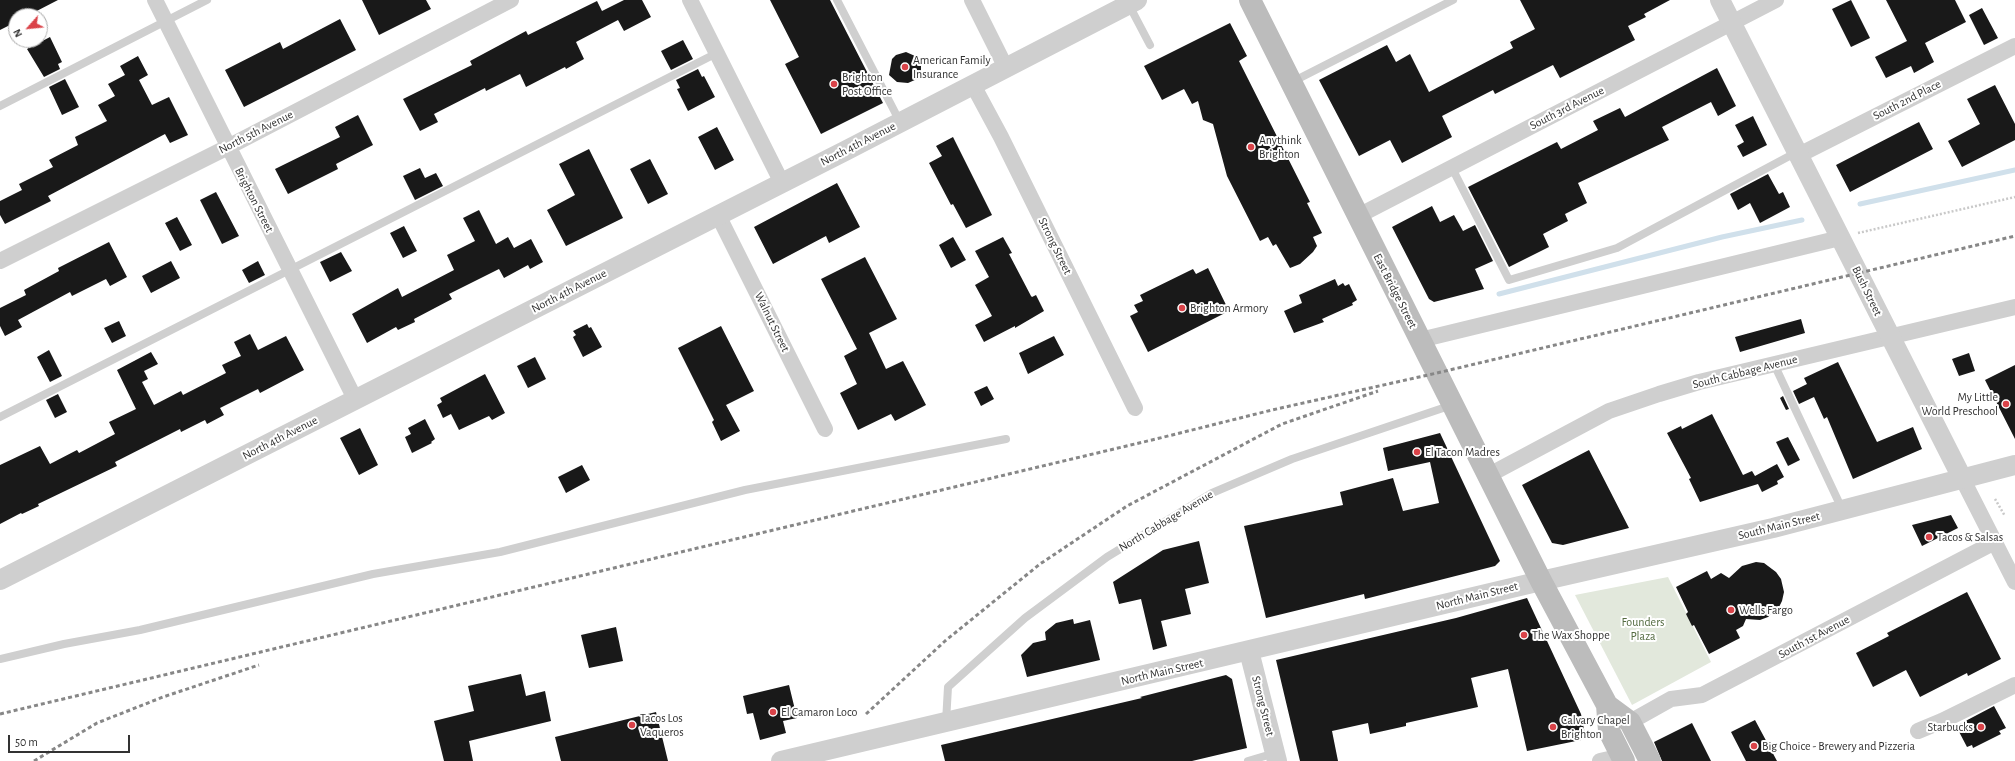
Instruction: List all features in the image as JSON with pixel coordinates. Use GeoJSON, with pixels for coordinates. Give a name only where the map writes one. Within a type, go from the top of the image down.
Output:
{"type":"FeatureCollection","features":[{"type":"Feature","properties":{"kind":"main road","name":"East Bridge Street"},"geometry":{"type":"LineString","coordinates":[[1250,0],[1541,581],[1607,705]]}},
{"type":"Feature","properties":{"kind":"main road"},"geometry":{"type":"LineString","coordinates":[[1607,705],[1630,722],[1650,761]]}},
{"type":"Feature","properties":{"kind":"main road"},"geometry":{"type":"LineString","coordinates":[[1607,705],[1609,731],[1623,759]]}},
{"type":"Feature","properties":{"kind":"street","name":"Brighton Street"},"geometry":{"type":"LineString","coordinates":[[155,0],[355,400]]}},
{"type":"Feature","properties":{"kind":"street","name":"North 5th Avenue"},"geometry":{"type":"LineString","coordinates":[[0,261],[228,147],[511,0]]}},
{"type":"Feature","properties":{"kind":"street"},"geometry":{"type":"LineString","coordinates":[[690,0],[782,183]]}},
{"type":"Feature","properties":{"kind":"street"},"geometry":{"type":"LineString","coordinates":[[972,0],[1006,68]]}},
{"type":"Feature","properties":{"kind":"street","name":"Bush Street"},"geometry":{"type":"LineString","coordinates":[[1720,0],[2015,582]]}},
{"type":"Feature","properties":{"kind":"street","name":"South 3rd Avenue"},"geometry":{"type":"LineString","coordinates":[[1358,216],[1776,0]]}},
{"type":"Feature","properties":{"kind":"street","name":"North 4th Avenue"},"geometry":{"type":"LineString","coordinates":[[0,580],[782,183],[1133,2]]}},
{"type":"Feature","properties":{"kind":"street","name":"South 2nd Place"},"geometry":{"type":"LineString","coordinates":[[1798,154],[2015,46]]}},
{"type":"Feature","properties":{"kind":"street","name":"Strong Street"},"geometry":{"type":"LineString","coordinates":[[973,85],[1001,137],[1135,408]]}},
{"type":"Feature","properties":{"kind":"street","name":"Walnut Street"},"geometry":{"type":"LineString","coordinates":[[718,215],[825,429]]}},
{"type":"Feature","properties":{"kind":"street"},"geometry":{"type":"LineString","coordinates":[[1420,340],[1840,238]]}},
{"type":"Feature","properties":{"kind":"street","name":"South Cabbage Avenue"},"geometry":{"type":"LineString","coordinates":[[1489,475],[1609,411],[1699,382],[2015,307]]}},
{"type":"Feature","properties":{"kind":"street","name":"South Main Street"},"geometry":{"type":"LineString","coordinates":[[1541,581],[1773,528],[2015,464]]}},
{"type":"Feature","properties":{"kind":"street","name":"South 1st Avenue"},"geometry":{"type":"LineString","coordinates":[[1630,722],[1671,700],[1702,695],[1996,542]]}},
{"type":"Feature","properties":{"kind":"street","name":"North Main Street"},"geometry":{"type":"LineString","coordinates":[[794,760],[1541,581]]}},
{"type":"Feature","properties":{"kind":"street","name":"Strong Street"},"geometry":{"type":"LineString","coordinates":[[1249,651],[1276,757]]}},
{"type":"Feature","properties":{"kind":"street"},"geometry":{"type":"LineString","coordinates":[[1918,731],[1942,721],[2015,685]]}},
{"type":"Feature","properties":{"kind":"street"},"geometry":{"type":"LineString","coordinates":[[1600,761],[1623,759]]}},
{"type":"Feature","properties":{"kind":"lane"},"geometry":{"type":"LineString","coordinates":[[0,106],[208,0]]}},
{"type":"Feature","properties":{"kind":"lane"},"geometry":{"type":"LineString","coordinates":[[837,0],[900,122]]}},
{"type":"Feature","properties":{"kind":"lane"},"geometry":{"type":"LineString","coordinates":[[1292,82],[1453,0]]}},
{"type":"Feature","properties":{"kind":"lane"},"geometry":{"type":"LineString","coordinates":[[1133,2],[1150,45]]}},
{"type":"Feature","properties":{"kind":"lane"},"geometry":{"type":"LineString","coordinates":[[0,417],[717,53]]}},
{"type":"Feature","properties":{"kind":"lane"},"geometry":{"type":"LineString","coordinates":[[1452,168],[1509,280],[1617,248],[1798,154]]}},
{"type":"Feature","properties":{"kind":"lane"},"geometry":{"type":"LineString","coordinates":[[1774,364],[1842,510]]}},
{"type":"Feature","properties":{"kind":"lane","name":"North Cabbage Avenue"},"geometry":{"type":"LineString","coordinates":[[946,723],[948,687],[1025,618],[1107,557],[1212,492],[1292,459],[1453,405]]}},
{"type":"Feature","properties":{"kind":"lane"},"geometry":{"type":"LineString","coordinates":[[0,659],[64,644],[140,630],[373,574],[500,552],[745,490],[1006,439]]}},
{"type":"Feature","properties":{"kind":"lane"},"geometry":{"type":"LineString","coordinates":[[1249,761],[1276,757]]}},
{"type":"Feature","properties":{"kind":"path"},"geometry":{"type":"LineString","coordinates":[[1840,238],[2015,197]]}},
{"type":"Feature","properties":{"kind":"path"},"geometry":{"type":"LineString","coordinates":[[1994,499],[2005,516]]}},
{"type":"Feature","properties":{"kind":"green space","name":"Founders Plaza"},"geometry":{"type":"Polygon","coordinates":[[[1668,577],[1711,662],[1632,705],[1575,595],[1668,577]]]}},
{"type":"Feature","properties":{"kind":"building"},"geometry":{"type":"Polygon","coordinates":[[[0,0],[58,0],[42,8],[8,8],[8,26],[0,30],[0,0]]]}},
{"type":"Feature","properties":{"kind":"building"},"geometry":{"type":"Polygon","coordinates":[[[362,0],[426,0],[431,9],[379,35],[362,0]]]}},
{"type":"Feature","properties":{"kind":"building"},"geometry":{"type":"Polygon","coordinates":[[[624,0],[642,0],[651,17],[624,31],[618,20],[576,42],[584,59],[526,87],[520,74],[486,91],[485,88],[434,114],[438,122],[420,131],[403,99],[472,65],[470,61],[526,31],[528,35],[597,1],[602,11],[624,0]]]}},
{"type":"Feature","properties":{"kind":"building","name":"Brighton Post Office"},"geometry":{"type":"Polygon","coordinates":[[[770,0],[830,0],[883,103],[821,134],[785,64],[799,57],[770,0]]]}},
{"type":"Feature","properties":{"kind":"building"},"geometry":{"type":"Polygon","coordinates":[[[1520,0],[1670,0],[1644,14],[1646,17],[1628,26],[1635,40],[1560,78],[1553,65],[1495,94],[1493,90],[1442,116],[1452,137],[1402,163],[1390,140],[1359,156],[1319,80],[1387,45],[1396,62],[1410,54],[1429,92],[1513,48],[1510,42],[1535,29],[1520,0]]]}},
{"type":"Feature","properties":{"kind":"building"},"geometry":{"type":"Polygon","coordinates":[[[1851,0],[1870,38],[1851,47],[1832,9],[1851,0]]]}},
{"type":"Feature","properties":{"kind":"building"},"geometry":{"type":"Polygon","coordinates":[[[1886,0],[1955,0],[1966,22],[1925,43],[1934,62],[1914,73],[1911,66],[1886,78],[1875,57],[1907,41],[1886,0]]]}},
{"type":"Feature","properties":{"kind":"building"},"geometry":{"type":"Polygon","coordinates":[[[1982,8],[1998,38],[1984,45],[1969,15],[1982,8]]]}},
{"type":"Feature","properties":{"kind":"building"},"geometry":{"type":"Polygon","coordinates":[[[340,19],[356,50],[244,107],[225,70],[280,42],[283,49],[340,19]]]}},
{"type":"Feature","properties":{"kind":"building","name":"Anythink Brighton"},"geometry":{"type":"Polygon","coordinates":[[[1230,23],[1247,56],[1239,61],[1310,202],[1307,203],[1322,233],[1313,237],[1317,246],[1313,252],[1300,264],[1290,268],[1276,244],[1273,246],[1268,237],[1260,241],[1227,176],[1213,124],[1203,120],[1198,101],[1192,104],[1184,89],[1162,100],[1144,66],[1230,23]]]}},
{"type":"Feature","properties":{"kind":"building"},"geometry":{"type":"Polygon","coordinates":[[[50,37],[62,62],[58,64],[60,69],[44,77],[27,49],[48,48],[48,38],[50,37]]]}},
{"type":"Feature","properties":{"kind":"building"},"geometry":{"type":"Polygon","coordinates":[[[683,40],[693,59],[671,70],[661,51],[683,40]]]}},
{"type":"Feature","properties":{"kind":"building","name":"American Family Insurance"},"geometry":{"type":"Polygon","coordinates":[[[906,52],[915,56],[921,65],[921,70],[917,79],[908,83],[897,82],[889,75],[892,59],[896,55],[906,52]]]}},
{"type":"Feature","properties":{"kind":"building"},"geometry":{"type":"Polygon","coordinates":[[[138,56],[148,75],[139,80],[152,105],[169,97],[188,135],[170,143],[165,134],[48,196],[51,201],[5,224],[0,215],[0,201],[22,190],[19,184],[53,167],[49,160],[78,145],[75,137],[107,121],[98,105],[115,96],[108,84],[125,75],[120,66],[138,56]]]}},
{"type":"Feature","properties":{"kind":"building"},"geometry":{"type":"Polygon","coordinates":[[[1717,68],[1736,106],[1718,116],[1711,102],[1662,127],[1669,140],[1578,183],[1587,203],[1565,214],[1568,221],[1543,234],[1549,247],[1509,267],[1468,187],[1557,142],[1561,149],[1598,130],[1593,121],[1620,108],[1625,117],[1717,68]]]}},
{"type":"Feature","properties":{"kind":"building"},"geometry":{"type":"Polygon","coordinates":[[[698,69],[702,77],[704,76],[715,97],[688,111],[677,89],[680,88],[676,80],[698,69]]]}},
{"type":"Feature","properties":{"kind":"building"},"geometry":{"type":"Polygon","coordinates":[[[65,79],[79,107],[62,115],[49,87],[65,79]]]}},
{"type":"Feature","properties":{"kind":"building"},"geometry":{"type":"Polygon","coordinates":[[[1995,85],[2015,124],[2015,140],[1962,167],[1948,141],[1980,124],[1967,99],[1995,85]]]}},
{"type":"Feature","properties":{"kind":"building"},"geometry":{"type":"Polygon","coordinates":[[[358,115],[373,145],[336,164],[338,169],[288,194],[275,169],[340,137],[335,127],[358,115]]]}},
{"type":"Feature","properties":{"kind":"building"},"geometry":{"type":"Polygon","coordinates":[[[1753,116],[1767,145],[1743,157],[1737,146],[1744,142],[1735,125],[1753,116]]]}},
{"type":"Feature","properties":{"kind":"building"},"geometry":{"type":"Polygon","coordinates":[[[1919,122],[1933,149],[1850,192],[1836,165],[1919,122]]]}},
{"type":"Feature","properties":{"kind":"building"},"geometry":{"type":"Polygon","coordinates":[[[717,127],[734,160],[715,170],[698,137],[717,127]]]}},
{"type":"Feature","properties":{"kind":"building"},"geometry":{"type":"Polygon","coordinates":[[[953,137],[992,215],[966,228],[953,204],[951,205],[929,163],[942,156],[936,146],[953,137]]]}},
{"type":"Feature","properties":{"kind":"building"},"geometry":{"type":"Polygon","coordinates":[[[589,149],[623,218],[566,246],[547,210],[575,195],[559,164],[589,149]]]}},
{"type":"Feature","properties":{"kind":"building"},"geometry":{"type":"Polygon","coordinates":[[[650,159],[668,194],[648,204],[630,169],[650,159]]]}},
{"type":"Feature","properties":{"kind":"building"},"geometry":{"type":"Polygon","coordinates":[[[420,168],[425,178],[436,173],[443,186],[415,200],[403,176],[420,168]]]}},
{"type":"Feature","properties":{"kind":"building"},"geometry":{"type":"Polygon","coordinates":[[[1768,174],[1779,194],[1783,192],[1790,207],[1760,223],[1750,203],[1738,210],[1730,194],[1768,174]]]}},
{"type":"Feature","properties":{"kind":"building"},"geometry":{"type":"Polygon","coordinates":[[[837,183],[860,227],[829,243],[826,236],[773,264],[754,227],[837,183]]]}},
{"type":"Feature","properties":{"kind":"building"},"geometry":{"type":"Polygon","coordinates":[[[216,192],[239,236],[222,244],[200,200],[216,192]]]}},
{"type":"Feature","properties":{"kind":"building"},"geometry":{"type":"Polygon","coordinates":[[[1432,206],[1440,222],[1454,215],[1463,231],[1475,225],[1493,261],[1475,269],[1484,289],[1434,302],[1429,299],[1392,227],[1432,206]]]}},
{"type":"Feature","properties":{"kind":"building"},"geometry":{"type":"Polygon","coordinates":[[[479,210],[496,244],[508,237],[514,248],[531,239],[543,262],[530,269],[528,265],[504,278],[499,269],[449,294],[452,299],[414,319],[415,322],[398,330],[396,327],[367,343],[352,314],[398,288],[402,297],[454,270],[447,255],[475,241],[463,218],[479,210]]]}},
{"type":"Feature","properties":{"kind":"building"},"geometry":{"type":"Polygon","coordinates":[[[177,217],[192,245],[180,251],[165,223],[177,217]]]}},
{"type":"Feature","properties":{"kind":"building"},"geometry":{"type":"Polygon","coordinates":[[[404,226],[417,251],[403,258],[390,233],[404,226]]]}},
{"type":"Feature","properties":{"kind":"building"},"geometry":{"type":"Polygon","coordinates":[[[953,237],[966,260],[951,268],[939,245],[953,237]]]}},
{"type":"Feature","properties":{"kind":"building"},"geometry":{"type":"Polygon","coordinates":[[[1003,237],[1012,253],[1009,254],[1031,296],[1036,295],[1044,311],[1015,328],[1015,326],[984,342],[975,325],[992,316],[975,285],[989,277],[975,251],[1003,237]]]}},
{"type":"Feature","properties":{"kind":"building"},"geometry":{"type":"Polygon","coordinates":[[[109,242],[127,277],[110,286],[106,279],[72,296],[70,292],[18,320],[22,327],[5,336],[0,326],[0,308],[26,295],[24,290],[59,271],[58,268],[109,242]]]}},
{"type":"Feature","properties":{"kind":"building"},"geometry":{"type":"Polygon","coordinates":[[[341,252],[352,271],[330,282],[320,262],[341,252]]]}},
{"type":"Feature","properties":{"kind":"building"},"geometry":{"type":"Polygon","coordinates":[[[865,257],[897,319],[869,333],[886,369],[903,361],[926,405],[895,421],[891,414],[858,430],[840,393],[857,384],[844,356],[857,349],[821,279],[865,257]]]}},
{"type":"Feature","properties":{"kind":"building"},"geometry":{"type":"Polygon","coordinates":[[[171,261],[180,278],[151,293],[142,276],[171,261]]]}},
{"type":"Feature","properties":{"kind":"building"},"geometry":{"type":"Polygon","coordinates":[[[258,261],[265,275],[249,283],[242,270],[258,261]]]}},
{"type":"Feature","properties":{"kind":"building","name":"Brighton Armory"},"geometry":{"type":"Polygon","coordinates":[[[1208,268],[1229,311],[1148,352],[1130,316],[1138,312],[1134,305],[1143,301],[1140,295],[1193,269],[1196,274],[1208,268]]]}},
{"type":"Feature","properties":{"kind":"building"},"geometry":{"type":"Polygon","coordinates":[[[1335,279],[1338,286],[1343,283],[1345,286],[1349,284],[1357,300],[1352,303],[1353,305],[1322,319],[1324,322],[1294,333],[1284,311],[1302,303],[1299,295],[1335,279]]]}},
{"type":"Feature","properties":{"kind":"building"},"geometry":{"type":"Polygon","coordinates":[[[1801,319],[1805,333],[1740,352],[1735,337],[1801,319]]]}},
{"type":"Feature","properties":{"kind":"building"},"geometry":{"type":"Polygon","coordinates":[[[119,321],[126,336],[112,343],[104,328],[119,321]]]}},
{"type":"Feature","properties":{"kind":"building"},"geometry":{"type":"Polygon","coordinates":[[[587,324],[589,328],[591,327],[602,347],[583,357],[573,337],[576,335],[573,331],[587,324]]]}},
{"type":"Feature","properties":{"kind":"building"},"geometry":{"type":"Polygon","coordinates":[[[721,326],[754,391],[726,405],[740,431],[721,441],[712,422],[714,420],[678,348],[721,326]]]}},
{"type":"Feature","properties":{"kind":"building"},"geometry":{"type":"Polygon","coordinates":[[[250,334],[258,350],[286,336],[304,370],[260,393],[258,389],[220,408],[224,415],[207,424],[205,420],[181,432],[180,429],[115,462],[117,466],[0,524],[0,465],[40,446],[50,464],[77,450],[79,453],[115,434],[109,422],[136,409],[117,370],[151,352],[158,364],[144,371],[148,379],[142,382],[154,405],[181,391],[183,395],[226,373],[222,365],[241,356],[234,342],[250,334]]]}},
{"type":"Feature","properties":{"kind":"building"},"geometry":{"type":"Polygon","coordinates":[[[1054,336],[1064,355],[1028,374],[1019,353],[1054,336]]]}},
{"type":"Feature","properties":{"kind":"building"},"geometry":{"type":"Polygon","coordinates":[[[49,350],[62,376],[50,382],[37,357],[49,350]]]}},
{"type":"Feature","properties":{"kind":"building"},"geometry":{"type":"Polygon","coordinates":[[[1969,353],[1975,371],[1959,376],[1952,359],[1969,353]]]}},
{"type":"Feature","properties":{"kind":"building"},"geometry":{"type":"Polygon","coordinates":[[[535,357],[546,379],[528,388],[517,366],[535,357]]]}},
{"type":"Feature","properties":{"kind":"building"},"geometry":{"type":"Polygon","coordinates":[[[1838,362],[1877,442],[1913,427],[1922,449],[1853,479],[1827,417],[1824,419],[1814,397],[1799,404],[1793,391],[1807,384],[1804,378],[1838,362]]]}},
{"type":"Feature","properties":{"kind":"building","name":"My Little World Preschool"},"geometry":{"type":"Polygon","coordinates":[[[2015,365],[2015,439],[1985,380],[2015,365]]]}},
{"type":"Feature","properties":{"kind":"building"},"geometry":{"type":"Polygon","coordinates":[[[485,374],[505,413],[492,420],[489,416],[459,430],[451,414],[443,418],[437,405],[442,402],[440,398],[485,374]]]}},
{"type":"Feature","properties":{"kind":"building"},"geometry":{"type":"Polygon","coordinates":[[[987,386],[994,399],[981,406],[974,392],[987,386]]]}},
{"type":"Feature","properties":{"kind":"building"},"geometry":{"type":"Polygon","coordinates":[[[58,394],[67,412],[55,418],[46,400],[58,394]]]}},
{"type":"Feature","properties":{"kind":"building"},"geometry":{"type":"Polygon","coordinates":[[[1783,396],[1789,409],[1786,410],[1780,398],[1783,396]]]}},
{"type":"Feature","properties":{"kind":"building"},"geometry":{"type":"Polygon","coordinates":[[[1712,414],[1743,475],[1752,471],[1755,476],[1777,464],[1784,477],[1777,481],[1778,484],[1762,492],[1758,484],[1700,502],[1689,479],[1691,478],[1667,433],[1681,426],[1682,429],[1712,414]]]}},
{"type":"Feature","properties":{"kind":"building"},"geometry":{"type":"Polygon","coordinates":[[[425,419],[435,439],[431,442],[432,443],[412,453],[405,437],[411,434],[408,428],[425,419]]]}},
{"type":"Feature","properties":{"kind":"building"},"geometry":{"type":"Polygon","coordinates":[[[360,428],[378,465],[359,475],[340,438],[360,428]]]}},
{"type":"Feature","properties":{"kind":"building"},"geometry":{"type":"Polygon","coordinates":[[[1440,433],[1500,561],[1495,566],[1365,599],[1364,594],[1266,618],[1244,526],[1343,505],[1340,492],[1393,478],[1403,511],[1439,503],[1430,462],[1388,471],[1383,448],[1440,433]]]}},
{"type":"Feature","properties":{"kind":"building"},"geometry":{"type":"Polygon","coordinates":[[[1788,437],[1800,460],[1788,466],[1776,442],[1788,437]]]}},
{"type":"Feature","properties":{"kind":"building"},"geometry":{"type":"Polygon","coordinates":[[[1589,450],[1629,528],[1563,545],[1552,543],[1522,485],[1589,450]]]}},
{"type":"Feature","properties":{"kind":"building"},"geometry":{"type":"Polygon","coordinates":[[[582,465],[590,480],[566,493],[558,477],[582,465]]]}},
{"type":"Feature","properties":{"kind":"building","name":"Tacos & Salsas"},"geometry":{"type":"Polygon","coordinates":[[[1951,515],[1958,528],[1922,546],[1912,525],[1951,515]]]}},
{"type":"Feature","properties":{"kind":"building"},"geometry":{"type":"Polygon","coordinates":[[[1199,541],[1209,583],[1185,589],[1191,614],[1161,621],[1167,646],[1153,650],[1141,599],[1119,604],[1113,582],[1163,550],[1199,541]]]}},
{"type":"Feature","properties":{"kind":"building","name":"Wells Fargo"},"geometry":{"type":"Polygon","coordinates":[[[1756,562],[1764,563],[1776,572],[1781,579],[1784,592],[1779,607],[1768,617],[1760,620],[1746,619],[1743,626],[1736,630],[1740,638],[1709,654],[1694,625],[1692,626],[1686,614],[1688,612],[1676,587],[1707,571],[1711,579],[1721,573],[1729,578],[1742,566],[1756,562]]]}},
{"type":"Feature","properties":{"kind":"building"},"geometry":{"type":"Polygon","coordinates":[[[1967,592],[2001,659],[1968,676],[1967,673],[1920,697],[1906,670],[1873,687],[1856,653],[1889,636],[1887,633],[1967,592]]]}},
{"type":"Feature","properties":{"kind":"building"},"geometry":{"type":"Polygon","coordinates":[[[1527,598],[1581,714],[1586,739],[1527,751],[1508,669],[1471,678],[1478,707],[1406,723],[1406,726],[1370,734],[1368,723],[1332,731],[1338,761],[1300,761],[1276,660],[1456,618],[1527,598]]]}},
{"type":"Feature","properties":{"kind":"building"},"geometry":{"type":"Polygon","coordinates":[[[1073,619],[1074,624],[1090,620],[1100,660],[1027,677],[1021,655],[1033,643],[1046,640],[1045,632],[1056,623],[1073,619]]]}},
{"type":"Feature","properties":{"kind":"building"},"geometry":{"type":"Polygon","coordinates":[[[616,627],[623,661],[589,668],[581,635],[616,627]]]}},
{"type":"Feature","properties":{"kind":"building"},"geometry":{"type":"Polygon","coordinates":[[[521,674],[526,696],[545,691],[551,721],[469,741],[473,761],[444,761],[434,721],[474,711],[468,686],[521,674]]]}},
{"type":"Feature","properties":{"kind":"building"},"geometry":{"type":"Polygon","coordinates":[[[1226,675],[1232,679],[1247,748],[1192,761],[945,761],[941,745],[1142,698],[1140,697],[1226,675]]]}},
{"type":"Feature","properties":{"kind":"building","name":"El Camaron Loco"},"geometry":{"type":"Polygon","coordinates":[[[789,685],[797,718],[783,721],[786,733],[760,740],[753,713],[747,714],[743,696],[789,685]]]}},
{"type":"Feature","properties":{"kind":"building","name":"Starbucks"},"geometry":{"type":"Polygon","coordinates":[[[1994,706],[2006,728],[1999,731],[2001,734],[1973,748],[1972,745],[1967,747],[1956,726],[1994,706]]]}},
{"type":"Feature","properties":{"kind":"building","name":"Tacos Los Vaqueros"},"geometry":{"type":"Polygon","coordinates":[[[656,712],[668,761],[561,761],[555,737],[656,712]]]}},
{"type":"Feature","properties":{"kind":"building","name":"Big Choice - Brewery and Pizzeria"},"geometry":{"type":"Polygon","coordinates":[[[1755,720],[1777,761],[1746,761],[1731,732],[1755,720]]]}},
{"type":"Feature","properties":{"kind":"building"},"geometry":{"type":"Polygon","coordinates":[[[1692,723],[1711,761],[1662,761],[1654,742],[1692,723]]]}},
{"type":"Feature","properties":{"kind":"waterway"},"geometry":{"type":"LineString","coordinates":[[1860,204],[2015,170]]}},
{"type":"Feature","properties":{"kind":"waterway"},"geometry":{"type":"LineString","coordinates":[[1499,294],[1722,237],[1802,220]]}},
{"type":"Feature","properties":{"kind":"railway"},"geometry":{"type":"LineString","coordinates":[[0,714],[1156,439],[1272,410],[1437,373],[2015,236]]}},
{"type":"Feature","properties":{"kind":"railway"},"geometry":{"type":"LineString","coordinates":[[866,714],[945,641],[1040,564],[1127,506],[1282,424],[1378,391]]}},
{"type":"Feature","properties":{"kind":"railway"},"geometry":{"type":"LineString","coordinates":[[34,761],[97,723],[163,697],[259,665]]}},
{"type":"Feature","properties":{"kind":"place","name":"American Family Insurance"},"geometry":{"type":"Point","coordinates":[905,67]}},
{"type":"Feature","properties":{"kind":"place","name":"Brighton Post Office"},"geometry":{"type":"Point","coordinates":[834,84]}},
{"type":"Feature","properties":{"kind":"place","name":"Anythink Brighton"},"geometry":{"type":"Point","coordinates":[1251,147]}},
{"type":"Feature","properties":{"kind":"place","name":"Brighton Armory"},"geometry":{"type":"Point","coordinates":[1182,308]}},
{"type":"Feature","properties":{"kind":"place","name":"My Little World Preschool"},"geometry":{"type":"Point","coordinates":[2006,404]}},
{"type":"Feature","properties":{"kind":"place","name":"El Tacon Madres"},"geometry":{"type":"Point","coordinates":[1417,452]}},
{"type":"Feature","properties":{"kind":"place","name":"Tacos & Salsas"},"geometry":{"type":"Point","coordinates":[1929,537]}},
{"type":"Feature","properties":{"kind":"place","name":"Wells Fargo"},"geometry":{"type":"Point","coordinates":[1731,610]}},
{"type":"Feature","properties":{"kind":"place","name":"The Wax Shoppe"},"geometry":{"type":"Point","coordinates":[1524,635]}},
{"type":"Feature","properties":{"kind":"place","name":"El Camaron Loco"},"geometry":{"type":"Point","coordinates":[773,712]}},
{"type":"Feature","properties":{"kind":"place","name":"Tacos Los Vaqueros"},"geometry":{"type":"Point","coordinates":[632,725]}},
{"type":"Feature","properties":{"kind":"place","name":"Calvary Chapel Brighton"},"geometry":{"type":"Point","coordinates":[1553,727]}},
{"type":"Feature","properties":{"kind":"place","name":"Starbucks"},"geometry":{"type":"Point","coordinates":[1981,727]}},
{"type":"Feature","properties":{"kind":"place","name":"Big Choice - Brewery and Pizzeria"},"geometry":{"type":"Point","coordinates":[1754,746]}}]}
